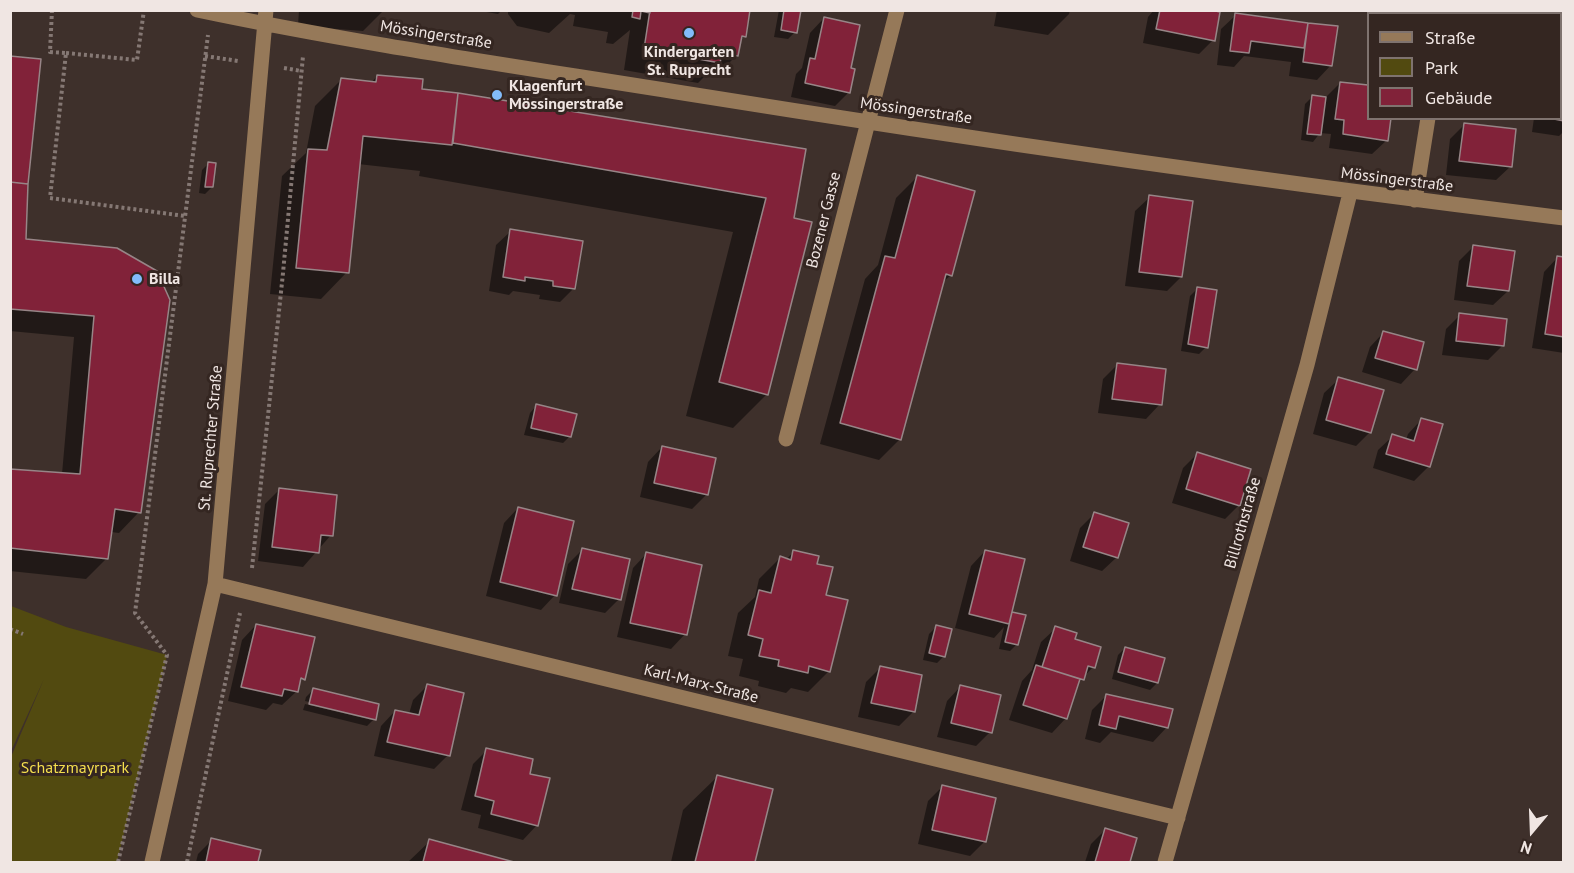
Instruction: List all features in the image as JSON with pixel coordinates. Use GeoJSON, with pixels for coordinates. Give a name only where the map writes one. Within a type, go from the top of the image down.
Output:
{"type":"FeatureCollection","features":[{"type":"Feature","properties":{"kind":"street","name":"Mössingerstraße"},"geometry":{"type":"LineString","coordinates":[[197,10],[266,17],[306,33],[867,122],[1350,192],[1563,219]]}},
{"type":"Feature","properties":{"kind":"street","name":"Bozener Gasse"},"geometry":{"type":"LineString","coordinates":[[786,439],[897,10]]}},
{"type":"Feature","properties":{"kind":"street","name":"St. Ruprechter Straße"},"geometry":{"type":"LineString","coordinates":[[152,862],[215,585],[266,17]]}},
{"type":"Feature","properties":{"kind":"street"},"geometry":{"type":"LineString","coordinates":[[1414,200],[1428,120]]}},
{"type":"Feature","properties":{"kind":"street","name":"Billrothstraße"},"geometry":{"type":"LineString","coordinates":[[1165,862],[1307,365],[1350,192]]}},
{"type":"Feature","properties":{"kind":"street","name":"Karl-Marx-Straße"},"geometry":{"type":"LineString","coordinates":[[215,585],[1178,818]]}},
{"type":"Feature","properties":{"kind":"path"},"geometry":{"type":"LineString","coordinates":[[52,10],[50,52],[137,60],[144,10]]}},
{"type":"Feature","properties":{"kind":"path"},"geometry":{"type":"LineString","coordinates":[[66,53],[50,198],[185,216]]}},
{"type":"Feature","properties":{"kind":"path"},"geometry":{"type":"LineString","coordinates":[[118,862],[167,655],[135,613],[205,56]]}},
{"type":"Feature","properties":{"kind":"path"},"geometry":{"type":"LineString","coordinates":[[251,568],[283,273],[301,71]]}},
{"type":"Feature","properties":{"kind":"path"},"geometry":{"type":"LineString","coordinates":[[187,862],[240,614]]}},
{"type":"Feature","properties":{"kind":"path"},"geometry":{"type":"LineString","coordinates":[[10,629],[23,634]]}},
{"type":"Feature","properties":{"kind":"green space","name":"Schatzmayrpark"},"geometry":{"type":"Polygon","coordinates":[[[11,606],[66,627],[167,655],[117,862],[11,862],[11,757],[44,679],[11,751],[11,606]]]}},
{"type":"Feature","properties":{"kind":"building"},"geometry":{"type":"Polygon","coordinates":[[[633,10],[650,10],[650,13],[641,11],[640,19],[632,17],[633,10]]]}},
{"type":"Feature","properties":{"kind":"building"},"geometry":{"type":"Polygon","coordinates":[[[650,10],[750,10],[746,37],[742,36],[738,56],[722,53],[720,63],[644,49],[650,10]]]}},
{"type":"Feature","properties":{"kind":"building"},"geometry":{"type":"Polygon","coordinates":[[[784,10],[801,10],[797,33],[781,30],[784,10]]]}},
{"type":"Feature","properties":{"kind":"building"},"geometry":{"type":"Polygon","coordinates":[[[1160,10],[1220,12],[1215,41],[1156,29],[1160,10]]]}},
{"type":"Feature","properties":{"kind":"building"},"geometry":{"type":"Polygon","coordinates":[[[1235,13],[1308,23],[1304,48],[1251,41],[1249,53],[1230,51],[1235,13]]]}},
{"type":"Feature","properties":{"kind":"building"},"geometry":{"type":"Polygon","coordinates":[[[824,17],[860,25],[851,68],[855,69],[850,93],[805,83],[810,58],[815,59],[824,17]]]}},
{"type":"Feature","properties":{"kind":"building"},"geometry":{"type":"Polygon","coordinates":[[[1308,23],[1338,26],[1332,66],[1303,62],[1308,23]]]}},
{"type":"Feature","properties":{"kind":"building"},"geometry":{"type":"Polygon","coordinates":[[[10,56],[41,59],[28,184],[10,182],[10,56]]]}},
{"type":"Feature","properties":{"kind":"building"},"geometry":{"type":"Polygon","coordinates":[[[1562,70],[1564,71],[1564,121],[1559,120],[1562,120],[1562,70]]]}},
{"type":"Feature","properties":{"kind":"building"},"geometry":{"type":"Polygon","coordinates":[[[377,75],[423,79],[422,89],[458,93],[452,145],[363,136],[349,273],[296,268],[308,149],[327,150],[341,78],[376,82],[377,75]]]}},
{"type":"Feature","properties":{"kind":"building"},"geometry":{"type":"Polygon","coordinates":[[[1340,82],[1367,85],[1367,120],[1391,120],[1388,141],[1343,134],[1344,120],[1335,119],[1340,82]]]}},
{"type":"Feature","properties":{"kind":"building"},"geometry":{"type":"Polygon","coordinates":[[[458,93],[806,149],[794,218],[812,222],[768,395],[719,382],[766,198],[453,143],[458,93]]]}},
{"type":"Feature","properties":{"kind":"building"},"geometry":{"type":"Polygon","coordinates":[[[1312,95],[1326,97],[1321,135],[1307,134],[1312,95]]]}},
{"type":"Feature","properties":{"kind":"building"},"geometry":{"type":"Polygon","coordinates":[[[1464,123],[1516,129],[1512,167],[1459,161],[1464,123]]]}},
{"type":"Feature","properties":{"kind":"building"},"geometry":{"type":"Polygon","coordinates":[[[208,162],[216,163],[213,187],[205,187],[208,162]]]}},
{"type":"Feature","properties":{"kind":"building"},"geometry":{"type":"Polygon","coordinates":[[[917,175],[975,191],[952,276],[946,274],[901,440],[840,423],[885,256],[895,258],[917,175]]]}},
{"type":"Feature","properties":{"kind":"building"},"geometry":{"type":"Polygon","coordinates":[[[10,182],[28,184],[26,239],[117,248],[157,271],[170,300],[141,513],[115,509],[108,559],[10,548],[10,469],[80,474],[94,316],[10,309],[10,182]]]}},
{"type":"Feature","properties":{"kind":"building"},"geometry":{"type":"Polygon","coordinates":[[[1149,195],[1193,201],[1182,277],[1139,272],[1149,195]]]}},
{"type":"Feature","properties":{"kind":"building"},"geometry":{"type":"Polygon","coordinates":[[[510,229],[583,241],[575,289],[553,286],[553,281],[525,277],[525,281],[503,277],[510,229]]]}},
{"type":"Feature","properties":{"kind":"building"},"geometry":{"type":"Polygon","coordinates":[[[1473,245],[1515,251],[1509,291],[1467,286],[1473,245]]]}},
{"type":"Feature","properties":{"kind":"building"},"geometry":{"type":"Polygon","coordinates":[[[1557,256],[1564,257],[1564,337],[1545,334],[1557,256]]]}},
{"type":"Feature","properties":{"kind":"building"},"geometry":{"type":"Polygon","coordinates":[[[1197,287],[1217,290],[1208,348],[1188,344],[1197,287]]]}},
{"type":"Feature","properties":{"kind":"building"},"geometry":{"type":"Polygon","coordinates":[[[1459,313],[1507,319],[1504,346],[1456,341],[1459,313]]]}},
{"type":"Feature","properties":{"kind":"building"},"geometry":{"type":"Polygon","coordinates":[[[1383,331],[1424,342],[1417,370],[1375,358],[1383,331]]]}},
{"type":"Feature","properties":{"kind":"building"},"geometry":{"type":"Polygon","coordinates":[[[1117,363],[1166,369],[1162,405],[1112,399],[1117,363]]]}},
{"type":"Feature","properties":{"kind":"building"},"geometry":{"type":"Polygon","coordinates":[[[1338,377],[1384,390],[1371,433],[1326,420],[1338,377]]]}},
{"type":"Feature","properties":{"kind":"building"},"geometry":{"type":"Polygon","coordinates":[[[536,404],[577,414],[571,437],[531,428],[536,404]]]}},
{"type":"Feature","properties":{"kind":"building"},"geometry":{"type":"Polygon","coordinates":[[[1421,418],[1443,424],[1430,467],[1386,454],[1392,434],[1414,441],[1421,418]]]}},
{"type":"Feature","properties":{"kind":"building"},"geometry":{"type":"Polygon","coordinates":[[[662,446],[716,458],[708,495],[654,483],[662,446]]]}},
{"type":"Feature","properties":{"kind":"building"},"geometry":{"type":"Polygon","coordinates":[[[1197,452],[1251,469],[1240,506],[1186,489],[1197,452]]]}},
{"type":"Feature","properties":{"kind":"building"},"geometry":{"type":"Polygon","coordinates":[[[279,488],[337,495],[333,536],[321,535],[319,553],[272,547],[279,488]]]}},
{"type":"Feature","properties":{"kind":"building"},"geometry":{"type":"Polygon","coordinates":[[[518,507],[574,521],[557,596],[500,582],[518,507]]]}},
{"type":"Feature","properties":{"kind":"building"},"geometry":{"type":"Polygon","coordinates":[[[1094,512],[1129,523],[1118,558],[1083,547],[1094,512]]]}},
{"type":"Feature","properties":{"kind":"building"},"geometry":{"type":"Polygon","coordinates":[[[582,548],[630,559],[621,600],[572,589],[582,548]]]}},
{"type":"Feature","properties":{"kind":"building"},"geometry":{"type":"Polygon","coordinates":[[[793,550],[819,556],[817,564],[833,567],[826,595],[848,600],[830,672],[809,666],[808,673],[778,666],[779,660],[759,656],[763,639],[748,635],[759,590],[771,593],[780,556],[791,560],[793,550]]]}},
{"type":"Feature","properties":{"kind":"building"},"geometry":{"type":"Polygon","coordinates":[[[985,550],[1025,559],[1009,624],[969,614],[985,550]]]}},
{"type":"Feature","properties":{"kind":"building"},"geometry":{"type":"Polygon","coordinates":[[[646,552],[702,565],[687,635],[630,623],[646,552]]]}},
{"type":"Feature","properties":{"kind":"building"},"geometry":{"type":"Polygon","coordinates":[[[1012,612],[1026,615],[1018,645],[1005,642],[1012,612]]]}},
{"type":"Feature","properties":{"kind":"building"},"geometry":{"type":"Polygon","coordinates":[[[256,624],[315,637],[305,680],[301,678],[298,692],[284,689],[282,696],[241,687],[256,624]]]}},
{"type":"Feature","properties":{"kind":"building"},"geometry":{"type":"Polygon","coordinates":[[[936,625],[952,629],[945,657],[929,653],[936,625]]]}},
{"type":"Feature","properties":{"kind":"building"},"geometry":{"type":"Polygon","coordinates":[[[1055,626],[1077,633],[1075,639],[1101,647],[1095,668],[1088,666],[1084,680],[1042,667],[1055,626]]]}},
{"type":"Feature","properties":{"kind":"building"},"geometry":{"type":"Polygon","coordinates":[[[1125,647],[1165,658],[1158,683],[1118,672],[1125,647]]]}},
{"type":"Feature","properties":{"kind":"building"},"geometry":{"type":"Polygon","coordinates":[[[1036,665],[1080,679],[1067,719],[1023,705],[1036,665]]]}},
{"type":"Feature","properties":{"kind":"building"},"geometry":{"type":"Polygon","coordinates":[[[880,666],[922,675],[915,712],[871,703],[880,666]]]}},
{"type":"Feature","properties":{"kind":"building"},"geometry":{"type":"Polygon","coordinates":[[[427,684],[464,693],[450,756],[387,742],[395,710],[419,715],[427,684]]]}},
{"type":"Feature","properties":{"kind":"building"},"geometry":{"type":"Polygon","coordinates":[[[960,685],[1001,695],[992,733],[951,723],[960,685]]]}},
{"type":"Feature","properties":{"kind":"building"},"geometry":{"type":"Polygon","coordinates":[[[313,688],[379,704],[376,720],[309,704],[313,688]]]}},
{"type":"Feature","properties":{"kind":"building"},"geometry":{"type":"Polygon","coordinates":[[[1106,694],[1173,709],[1168,728],[1119,716],[1116,729],[1099,725],[1106,694]]]}},
{"type":"Feature","properties":{"kind":"building"},"geometry":{"type":"Polygon","coordinates":[[[486,748],[533,759],[530,774],[550,778],[538,826],[491,814],[494,801],[475,796],[486,748]]]}},
{"type":"Feature","properties":{"kind":"building"},"geometry":{"type":"Polygon","coordinates":[[[717,775],[773,789],[755,862],[695,862],[717,775]]]}},
{"type":"Feature","properties":{"kind":"building"},"geometry":{"type":"Polygon","coordinates":[[[942,785],[996,798],[986,842],[932,830],[942,785]]]}},
{"type":"Feature","properties":{"kind":"building"},"geometry":{"type":"Polygon","coordinates":[[[1105,828],[1137,838],[1130,862],[1095,862],[1105,828]]]}},
{"type":"Feature","properties":{"kind":"building"},"geometry":{"type":"Polygon","coordinates":[[[211,838],[261,850],[258,862],[206,862],[211,838]]]}},
{"type":"Feature","properties":{"kind":"building"},"geometry":{"type":"Polygon","coordinates":[[[429,839],[514,862],[423,862],[429,839]]]}},
{"type":"Feature","properties":{"kind":"place","name":"Kindergarten St. Ruprecht"},"geometry":{"type":"Point","coordinates":[689,33]}},
{"type":"Feature","properties":{"kind":"place","name":"Klagenfurt Mössingerstraße"},"geometry":{"type":"Point","coordinates":[497,95]}},
{"type":"Feature","properties":{"kind":"place","name":"Billa"},"geometry":{"type":"Point","coordinates":[137,279]}}]}
